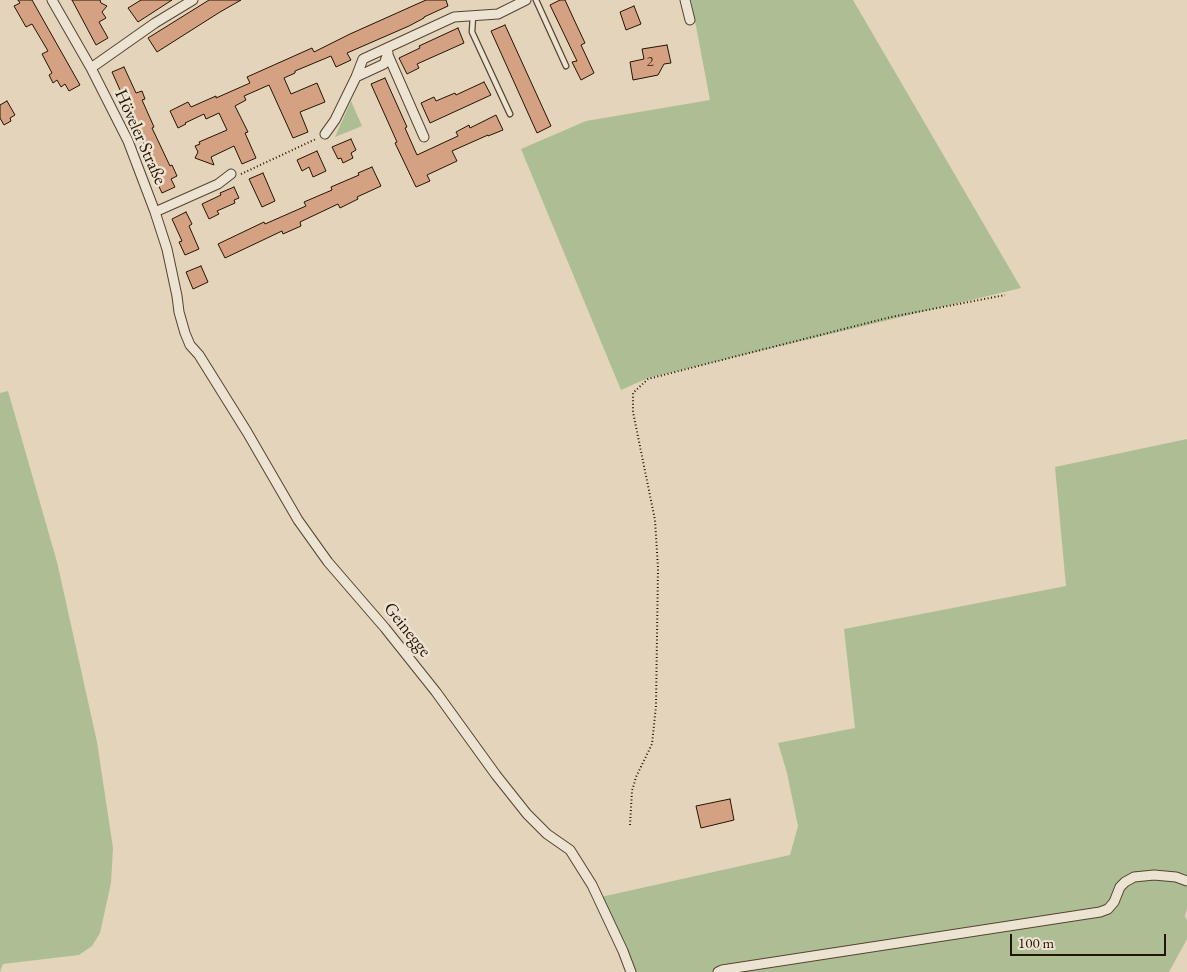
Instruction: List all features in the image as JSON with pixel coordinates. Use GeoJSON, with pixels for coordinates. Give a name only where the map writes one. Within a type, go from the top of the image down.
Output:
{"type":"FeatureCollection","features":[{"type":"Feature","properties":{"kind":"street","name":"Höveler Straße"},"geometry":{"type":"LineString","coordinates":[[52,0],[91,68],[128,141],[167,249],[178,296]]}},
{"type":"Feature","properties":{"kind":"street"},"geometry":{"type":"LineString","coordinates":[[91,68],[155,23],[193,0]]}},
{"type":"Feature","properties":{"kind":"street"},"geometry":{"type":"LineString","coordinates":[[325,134],[335,120],[363,59],[389,51],[454,17],[498,14],[526,0]]}},
{"type":"Feature","properties":{"kind":"street"},"geometry":{"type":"LineString","coordinates":[[685,0],[690,20]]}},
{"type":"Feature","properties":{"kind":"street"},"geometry":{"type":"LineString","coordinates":[[356,76],[384,64],[389,51]]}},
{"type":"Feature","properties":{"kind":"street"},"geometry":{"type":"LineString","coordinates":[[389,51],[424,137]]}},
{"type":"Feature","properties":{"kind":"street"},"geometry":{"type":"LineString","coordinates":[[155,212],[218,184],[231,174]]}},
{"type":"Feature","properties":{"kind":"street","name":"Geinegge"},"geometry":{"type":"LineString","coordinates":[[178,296],[179,312],[190,345],[247,432],[298,520],[328,562],[385,628],[436,692],[527,814],[547,834],[570,850],[592,885],[631,972]]}},
{"type":"Feature","properties":{"kind":"street"},"geometry":{"type":"LineString","coordinates":[[718,972],[1100,912],[1114,902],[1120,887],[1134,877],[1159,875],[1176,877],[1187,881]]}},
{"type":"Feature","properties":{"kind":"lane"},"geometry":{"type":"LineString","coordinates":[[536,0],[566,66]]}},
{"type":"Feature","properties":{"kind":"lane"},"geometry":{"type":"LineString","coordinates":[[473,15],[472,32],[510,114]]}},
{"type":"Feature","properties":{"kind":"path"},"geometry":{"type":"LineString","coordinates":[[241,174],[325,134]]}},
{"type":"Feature","properties":{"kind":"path"},"geometry":{"type":"LineString","coordinates":[[630,825],[632,790],[636,777],[652,744],[656,706],[658,568],[654,520],[648,481],[633,412],[633,393],[648,379],[891,317],[1005,295]]}},
{"type":"Feature","properties":{"kind":"green space"},"geometry":{"type":"Polygon","coordinates":[[[691,0],[853,0],[1021,288],[648,378],[621,390],[521,149],[586,121],[710,100],[691,0]]]}},
{"type":"Feature","properties":{"kind":"green space"},"geometry":{"type":"Polygon","coordinates":[[[351,101],[362,126],[335,137],[351,101]]]}},
{"type":"Feature","properties":{"kind":"green space"},"geometry":{"type":"Polygon","coordinates":[[[8,391],[57,562],[97,742],[113,848],[111,883],[100,933],[92,946],[79,955],[3,964],[0,972],[0,393],[8,391]]]}},
{"type":"Feature","properties":{"kind":"green space"},"geometry":{"type":"Polygon","coordinates":[[[1187,439],[1187,908],[1185,916],[1187,920],[1187,939],[1169,972],[633,972],[601,897],[790,855],[798,826],[787,773],[778,743],[855,728],[844,629],[1066,586],[1055,467],[1187,439]]]}},
{"type":"Feature","properties":{"kind":"building"},"geometry":{"type":"Polygon","coordinates":[[[18,0],[32,0],[80,85],[69,91],[65,84],[61,87],[57,80],[53,83],[49,75],[52,73],[42,54],[48,51],[32,24],[26,27],[14,6],[20,3],[18,0]]]}},
{"type":"Feature","properties":{"kind":"building"},"geometry":{"type":"Polygon","coordinates":[[[72,0],[100,0],[101,3],[107,6],[102,12],[106,18],[99,22],[108,38],[96,45],[72,0]]]}},
{"type":"Feature","properties":{"kind":"building"},"geometry":{"type":"Polygon","coordinates":[[[141,0],[172,0],[138,22],[128,8],[141,0]]]}},
{"type":"Feature","properties":{"kind":"building"},"geometry":{"type":"Polygon","coordinates":[[[209,0],[241,0],[157,52],[148,38],[209,0]]]}},
{"type":"Feature","properties":{"kind":"building"},"geometry":{"type":"Polygon","coordinates":[[[426,0],[446,0],[448,6],[409,26],[347,53],[351,60],[336,67],[331,56],[295,71],[295,73],[284,78],[291,94],[317,83],[325,102],[300,112],[308,132],[293,138],[269,85],[244,96],[246,100],[235,106],[248,132],[245,133],[256,158],[242,164],[234,146],[211,157],[214,165],[195,158],[198,152],[195,146],[200,144],[199,142],[227,130],[219,113],[206,119],[204,114],[178,128],[170,111],[188,102],[191,107],[216,96],[216,98],[250,83],[247,77],[312,48],[314,52],[426,0]]]}},
{"type":"Feature","properties":{"kind":"building"},"geometry":{"type":"Polygon","coordinates":[[[560,0],[565,0],[585,43],[581,45],[594,73],[581,80],[572,62],[577,61],[550,5],[560,0]]]}},
{"type":"Feature","properties":{"kind":"building"},"geometry":{"type":"Polygon","coordinates":[[[634,6],[641,24],[626,30],[620,12],[634,6]]]}},
{"type":"Feature","properties":{"kind":"building"},"geometry":{"type":"Polygon","coordinates":[[[505,25],[551,126],[537,133],[491,31],[505,25]]]}},
{"type":"Feature","properties":{"kind":"building"},"geometry":{"type":"Polygon","coordinates":[[[458,28],[464,43],[417,64],[419,68],[407,74],[399,58],[420,48],[419,46],[458,28]]]}},
{"type":"Feature","properties":{"kind":"building"},"geometry":{"type":"Polygon","coordinates":[[[667,45],[671,63],[664,64],[658,75],[633,80],[630,62],[644,59],[642,49],[667,45]]]}},
{"type":"Feature","properties":{"kind":"building"},"geometry":{"type":"Polygon","coordinates":[[[124,67],[136,93],[142,91],[145,99],[142,100],[154,127],[152,128],[170,166],[172,165],[177,176],[171,179],[175,187],[162,193],[143,147],[145,146],[112,72],[124,67]]]}},
{"type":"Feature","properties":{"kind":"building"},"geometry":{"type":"Polygon","coordinates":[[[385,78],[407,127],[405,128],[417,155],[458,136],[456,132],[469,125],[470,128],[496,115],[503,130],[452,151],[457,161],[427,175],[430,181],[416,187],[395,143],[397,142],[371,84],[385,78]]]}},
{"type":"Feature","properties":{"kind":"building"},"geometry":{"type":"Polygon","coordinates":[[[484,82],[491,95],[430,123],[421,103],[434,97],[436,101],[455,93],[456,95],[484,82]]]}},
{"type":"Feature","properties":{"kind":"building"},"geometry":{"type":"Polygon","coordinates":[[[7,101],[15,115],[10,118],[11,121],[4,125],[0,118],[0,105],[7,101]]]}},
{"type":"Feature","properties":{"kind":"building"},"geometry":{"type":"Polygon","coordinates":[[[351,139],[356,150],[351,153],[353,158],[343,163],[341,158],[338,159],[332,147],[351,139]]]}},
{"type":"Feature","properties":{"kind":"building"},"geometry":{"type":"Polygon","coordinates":[[[317,151],[326,171],[313,177],[309,167],[302,171],[297,160],[317,151]]]}},
{"type":"Feature","properties":{"kind":"building"},"geometry":{"type":"Polygon","coordinates":[[[372,167],[381,186],[357,197],[358,199],[340,208],[338,204],[300,222],[301,226],[283,234],[282,231],[225,258],[218,244],[264,222],[265,224],[306,206],[304,202],[332,190],[331,187],[372,167]]]}},
{"type":"Feature","properties":{"kind":"building"},"geometry":{"type":"Polygon","coordinates":[[[263,173],[275,201],[262,207],[249,179],[263,173]]]}},
{"type":"Feature","properties":{"kind":"building"},"geometry":{"type":"Polygon","coordinates":[[[234,187],[239,198],[234,200],[235,203],[217,211],[219,214],[209,219],[202,204],[234,187]]]}},
{"type":"Feature","properties":{"kind":"building"},"geometry":{"type":"Polygon","coordinates":[[[186,212],[192,224],[189,226],[199,249],[185,255],[179,242],[182,241],[172,219],[186,212]]]}},
{"type":"Feature","properties":{"kind":"building"},"geometry":{"type":"Polygon","coordinates":[[[201,266],[208,282],[193,289],[186,272],[201,266]]]}},
{"type":"Feature","properties":{"kind":"building"},"geometry":{"type":"Polygon","coordinates":[[[730,799],[734,820],[701,828],[696,806],[730,799]]]}}]}
